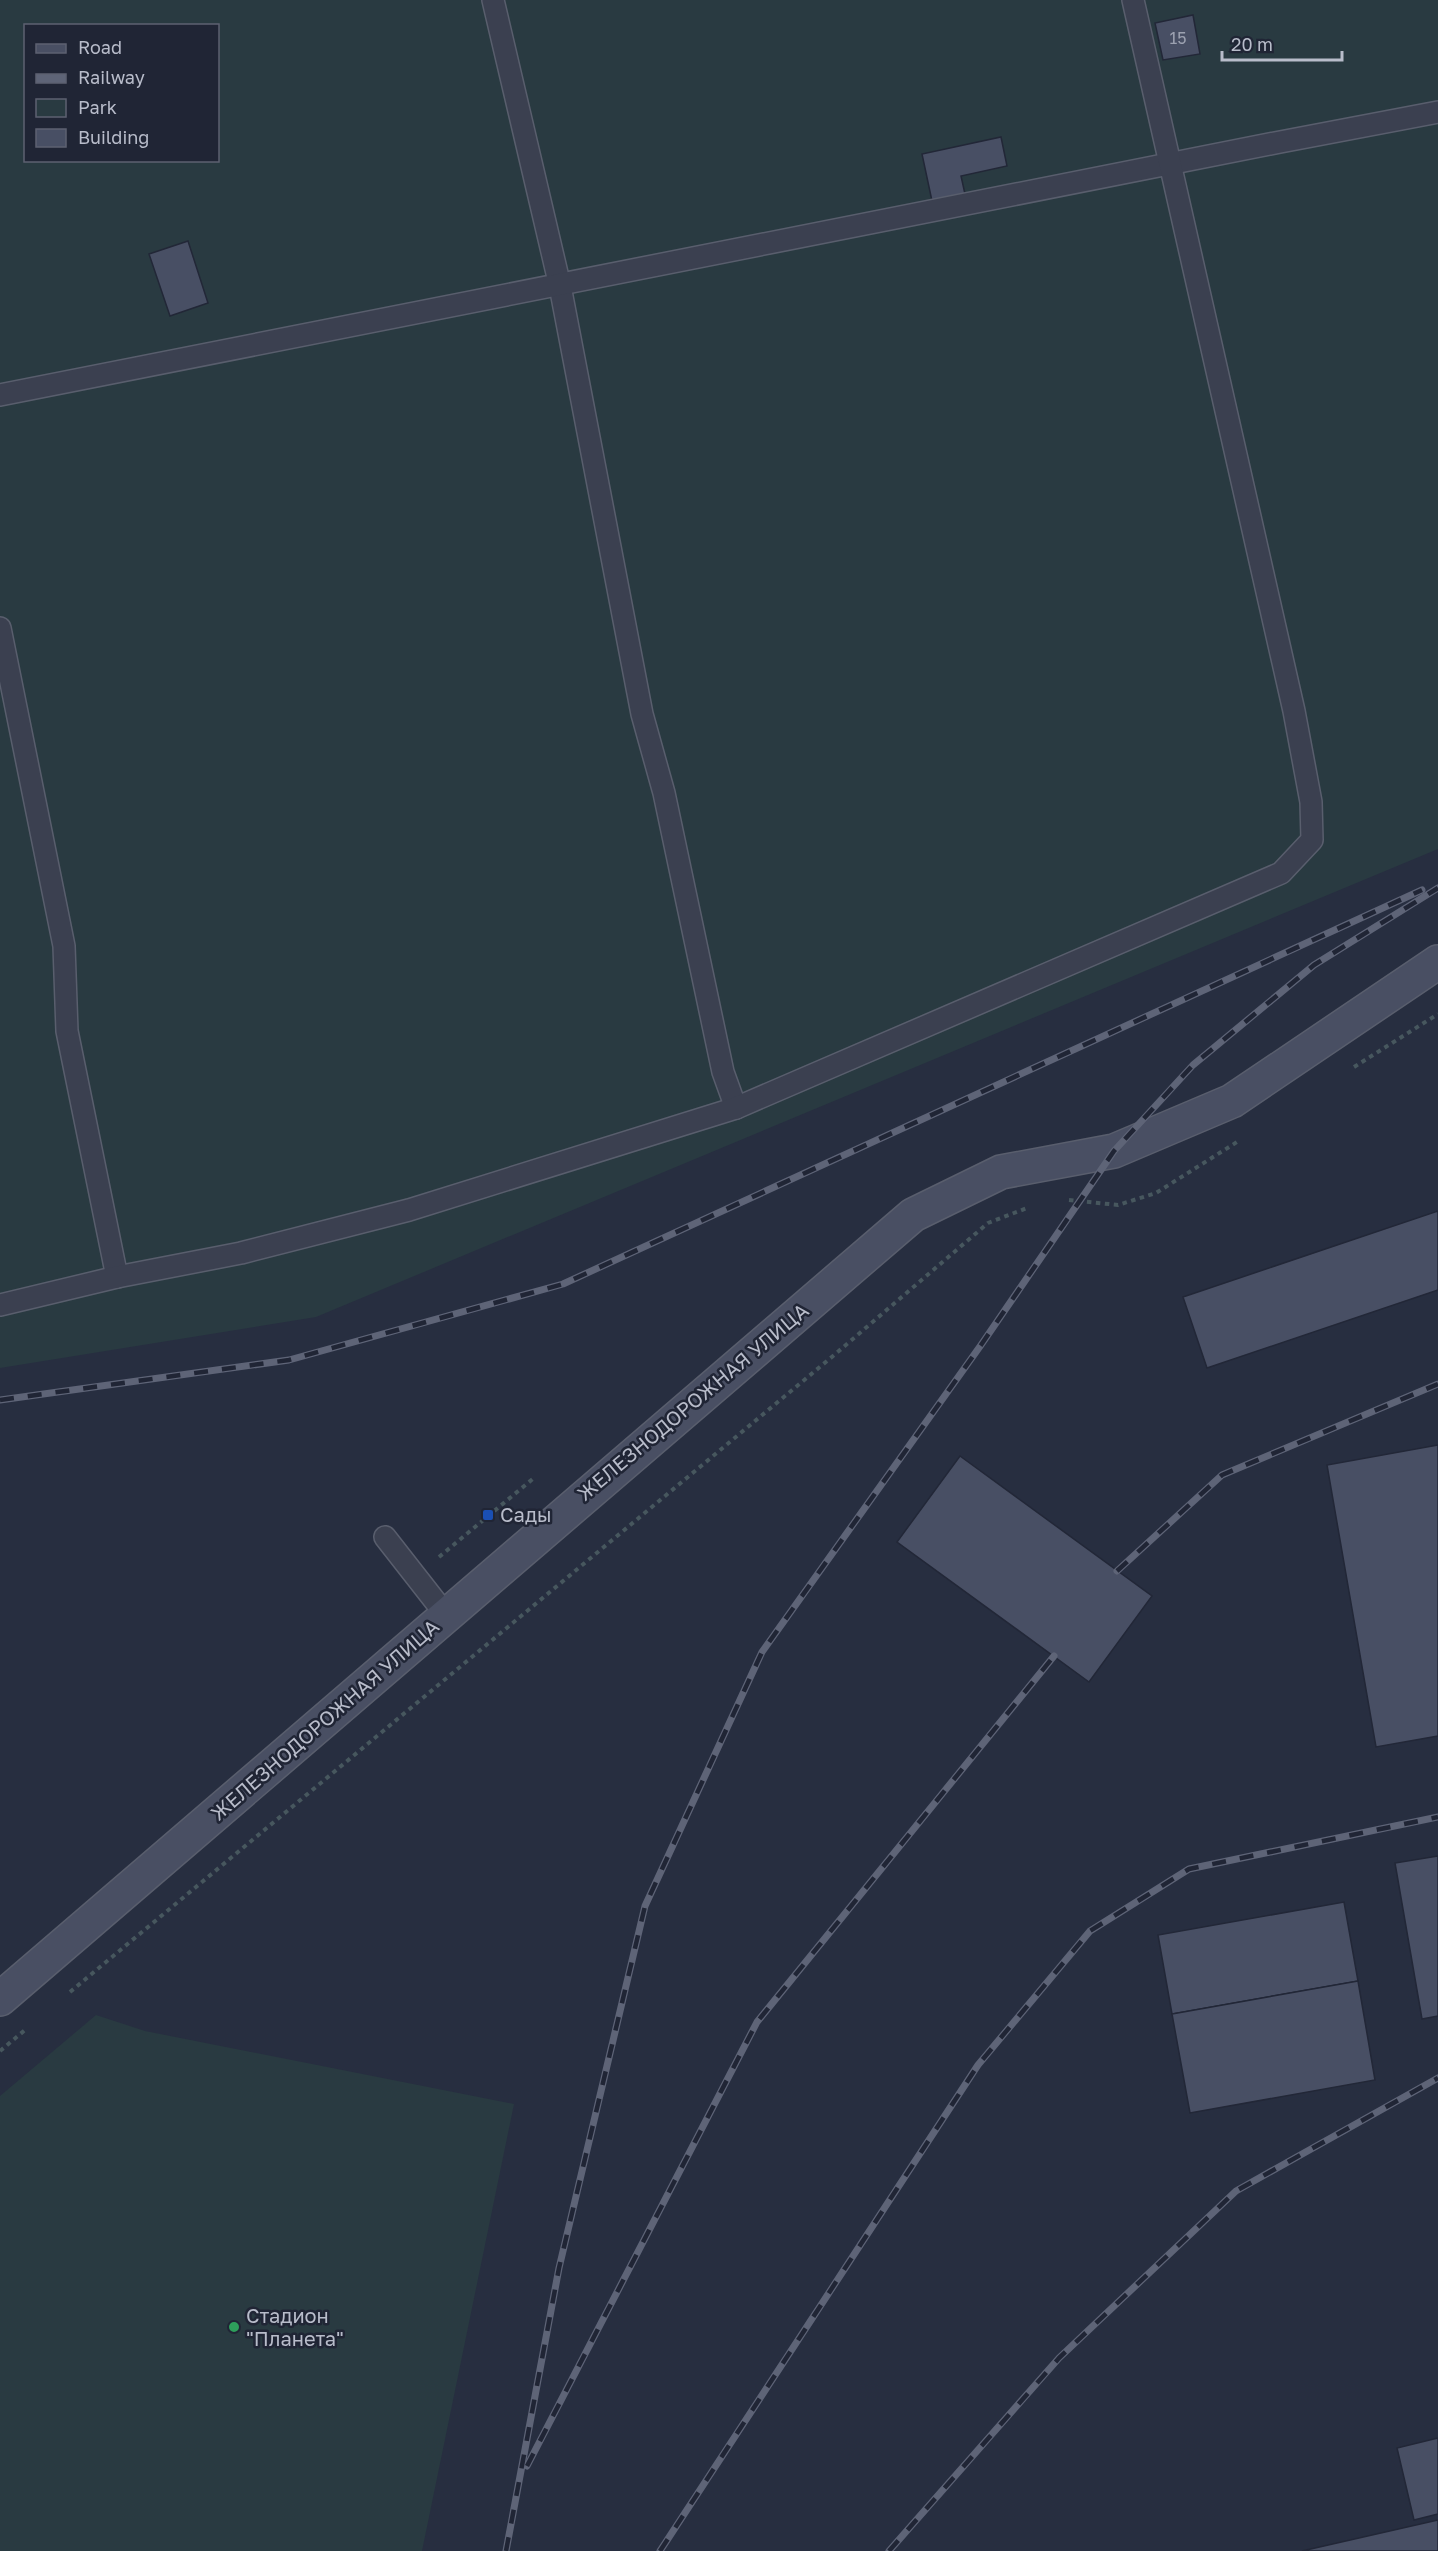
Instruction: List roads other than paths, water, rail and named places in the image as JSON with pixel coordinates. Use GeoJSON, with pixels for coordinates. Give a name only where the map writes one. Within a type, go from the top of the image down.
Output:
{"type":"FeatureCollection","features":[{"type":"Feature","properties":{"kind":"street","name":"ЖЕЛЕЗНОДОРОЖНАЯ УЛИЦА"},"geometry":{"type":"LineString","coordinates":[[0,1999],[912,1215],[1001,1172],[1114,1151],[1232,1101],[1438,962]]}},
{"type":"Feature","properties":{"kind":"lane"},"geometry":{"type":"LineString","coordinates":[[493,0],[560,286],[642,714],[664,793],[723,1072],[736,1108]]}},
{"type":"Feature","properties":{"kind":"lane"},"geometry":{"type":"LineString","coordinates":[[0,1305],[117,1277],[241,1253],[409,1210],[736,1108],[1281,873],[1312,840],[1311,802],[1294,711],[1133,0]]}},
{"type":"Feature","properties":{"kind":"lane"},"geometry":{"type":"LineString","coordinates":[[0,395],[560,286],[1168,162],[1438,112]]}},
{"type":"Feature","properties":{"kind":"lane"},"geometry":{"type":"LineString","coordinates":[[0,628],[64,946],[68,1031],[117,1277]]}},
{"type":"Feature","properties":{"kind":"lane"},"geometry":{"type":"LineString","coordinates":[[385,1537],[446,1615]]}},
{"type":"Feature","properties":{"kind":"railway"},"geometry":{"type":"LineString","coordinates":[[506,2551],[559,2268],[645,1906],[762,1652],[981,1345],[1114,1151],[1193,1065],[1314,965],[1438,888]]}},
{"type":"Feature","properties":{"kind":"railway"},"geometry":{"type":"LineString","coordinates":[[0,1400],[289,1360],[563,1284],[1422,890]]}},
{"type":"Feature","properties":{"kind":"railway"},"geometry":{"type":"LineString","coordinates":[[1117,1571],[1222,1475],[1438,1384]]}},
{"type":"Feature","properties":{"kind":"railway"},"geometry":{"type":"LineString","coordinates":[[527,2466],[757,2022],[1054,1656]]}},
{"type":"Feature","properties":{"kind":"railway"},"geometry":{"type":"LineString","coordinates":[[660,2551],[978,2065],[1090,1931],[1189,1869],[1438,1817]]}},
{"type":"Feature","properties":{"kind":"railway"},"geometry":{"type":"LineString","coordinates":[[889,2551],[1059,2358],[1236,2191],[1438,2078]]}},
{"type":"Feature","properties":{"kind":"place","name":"Сады"},"geometry":{"type":"Point","coordinates":[488,1515]}},
{"type":"Feature","properties":{"kind":"place","name":"Стадион \"Планета\""},"geometry":{"type":"Point","coordinates":[234,2327]}}]}
